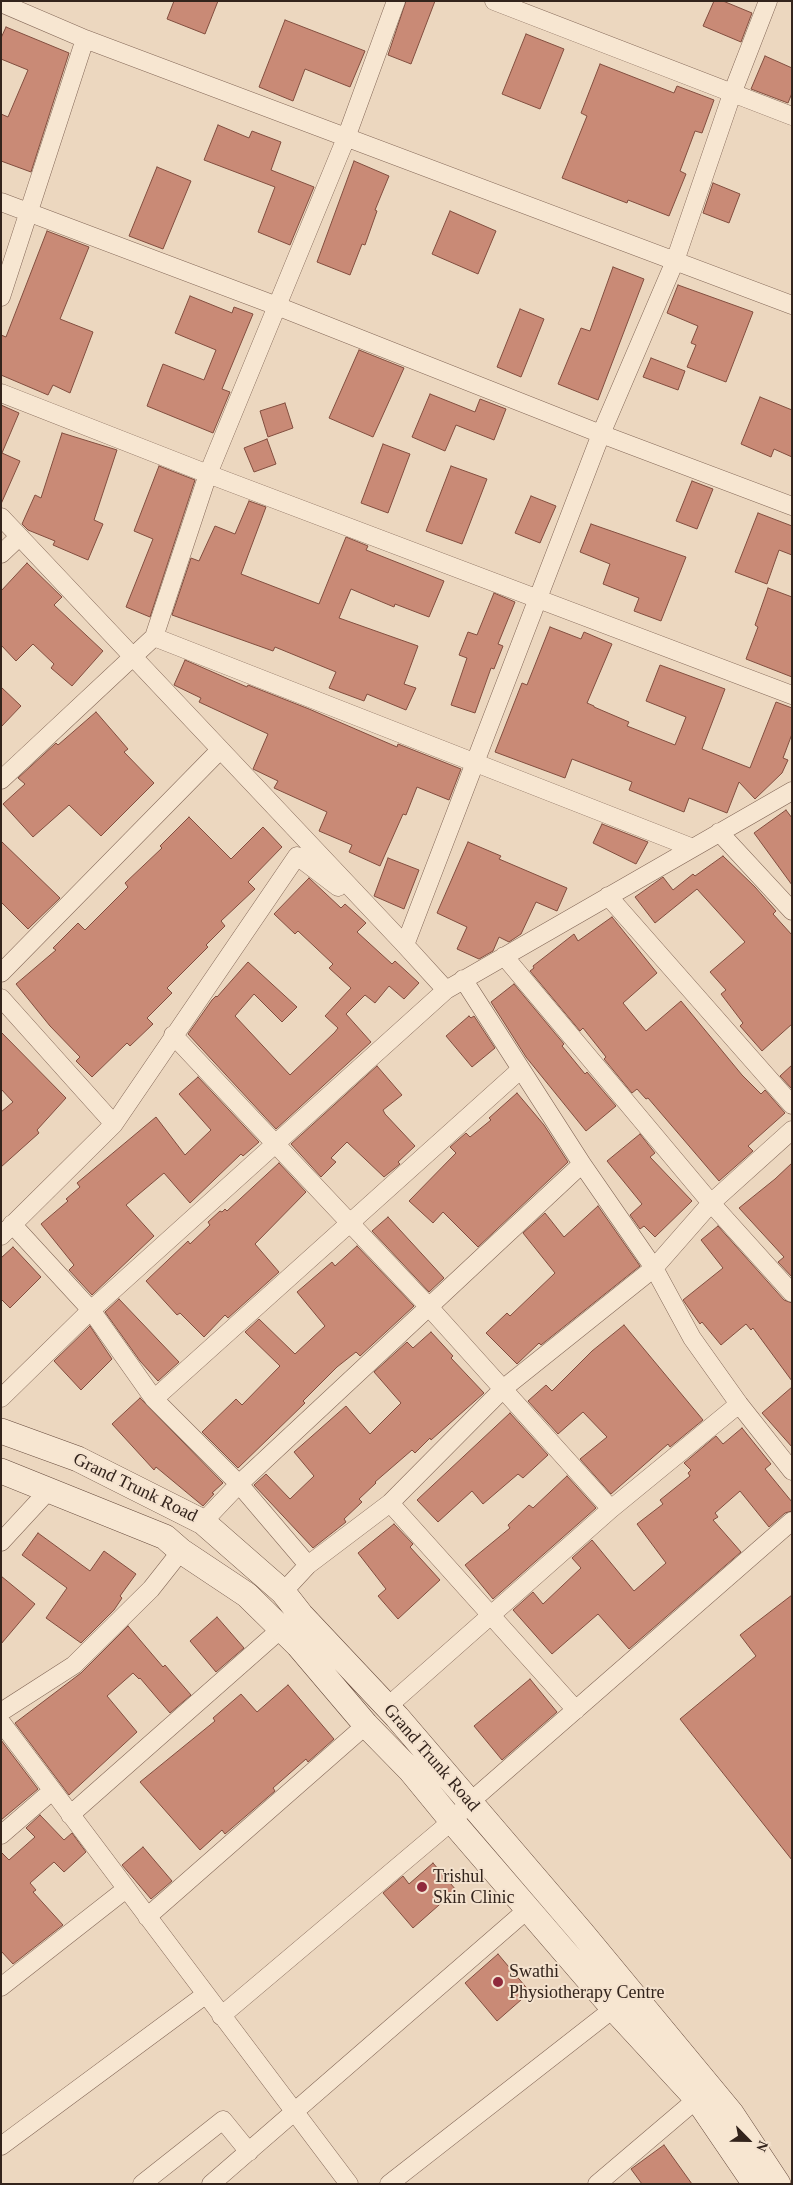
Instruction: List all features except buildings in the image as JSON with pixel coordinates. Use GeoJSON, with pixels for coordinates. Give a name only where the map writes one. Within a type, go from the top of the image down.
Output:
{"type":"FeatureCollection","features":[{"type":"Feature","properties":{"kind":"main road","name":"Grand Trunk Road"},"geometry":{"type":"LineString","coordinates":[[1,1431],[78,1458],[203,1522],[283,1592],[301,1615],[387,1707],[470,1802],[623,2001],[731,2113],[778,2184]]}},
{"type":"Feature","properties":{"kind":"main road"},"geometry":{"type":"LineString","coordinates":[[1,1470],[165,1537],[180,1551],[247,1595],[298,1645],[366,1726],[411,1771],[528,1909],[623,2001],[697,2098],[755,2184]]}},
{"type":"Feature","properties":{"kind":"street"},"geometry":{"type":"LineString","coordinates":[[1,780],[154,636],[208,474],[346,138],[396,1]]}},
{"type":"Feature","properties":{"kind":"street"},"geometry":{"type":"LineString","coordinates":[[494,1],[792,116]]}},
{"type":"Feature","properties":{"kind":"street"},"geometry":{"type":"LineString","coordinates":[[405,945],[601,434],[674,261],[732,94],[768,1]]}},
{"type":"Feature","properties":{"kind":"street"},"geometry":{"type":"LineString","coordinates":[[1,3],[85,39],[792,305]]}},
{"type":"Feature","properties":{"kind":"street"},"geometry":{"type":"LineString","coordinates":[[1,297],[85,39]]}},
{"type":"Feature","properties":{"kind":"street"},"geometry":{"type":"LineString","coordinates":[[1,202],[277,306],[601,434],[792,506]]}},
{"type":"Feature","properties":{"kind":"street"},"geometry":{"type":"LineString","coordinates":[[1,393],[208,474],[792,695]]}},
{"type":"Feature","properties":{"kind":"street"},"geometry":{"type":"LineString","coordinates":[[1,518],[446,990]]}},
{"type":"Feature","properties":{"kind":"street"},"geometry":{"type":"LineString","coordinates":[[1,554],[20,537]]}},
{"type":"Feature","properties":{"kind":"street"},"geometry":{"type":"LineString","coordinates":[[154,636],[692,848]]}},
{"type":"Feature","properties":{"kind":"street"},"geometry":{"type":"LineString","coordinates":[[1,973],[220,750]]}},
{"type":"Feature","properties":{"kind":"street"},"geometry":{"type":"LineString","coordinates":[[1,1398],[91,1310],[446,990],[792,791]]}},
{"type":"Feature","properties":{"kind":"street"},"geometry":{"type":"LineString","coordinates":[[719,832],[792,911]]}},
{"type":"Feature","properties":{"kind":"street"},"geometry":{"type":"LineString","coordinates":[[308,1565],[239,1484],[154,1399],[91,1310],[7,1230],[114,1124],[297,856],[380,920]]}},
{"type":"Feature","properties":{"kind":"street"},"geometry":{"type":"LineString","coordinates":[[608,896],[792,1105]]}},
{"type":"Feature","properties":{"kind":"street"},"geometry":{"type":"LineString","coordinates":[[504,956],[711,1203],[792,1294]]}},
{"type":"Feature","properties":{"kind":"street"},"geometry":{"type":"LineString","coordinates":[[463,979],[582,1164],[654,1268],[692,1338],[739,1404],[792,1471]]}},
{"type":"Feature","properties":{"kind":"street"},"geometry":{"type":"LineString","coordinates":[[1,998],[114,1124]]}},
{"type":"Feature","properties":{"kind":"street"},"geometry":{"type":"LineString","coordinates":[[173,1035],[429,1307],[612,1509]]}},
{"type":"Feature","properties":{"kind":"street"},"geometry":{"type":"LineString","coordinates":[[154,1399],[520,1070]]}},
{"type":"Feature","properties":{"kind":"street"},"geometry":{"type":"LineString","coordinates":[[283,1592],[308,1565],[390,1502],[504,1388],[654,1268],[711,1203],[792,1130]]}},
{"type":"Feature","properties":{"kind":"street"},"geometry":{"type":"LineString","coordinates":[[203,1522],[239,1484],[582,1164]]}},
{"type":"Feature","properties":{"kind":"street"},"geometry":{"type":"LineString","coordinates":[[387,1707],[612,1509],[739,1404]]}},
{"type":"Feature","properties":{"kind":"street"},"geometry":{"type":"LineString","coordinates":[[1,1542],[49,1490]]}},
{"type":"Feature","properties":{"kind":"street"},"geometry":{"type":"LineString","coordinates":[[390,1502],[576,1710]]}},
{"type":"Feature","properties":{"kind":"street"},"geometry":{"type":"LineString","coordinates":[[221,2016],[452,1821],[470,1802],[792,1521]]}},
{"type":"Feature","properties":{"kind":"street"},"geometry":{"type":"LineString","coordinates":[[1,1712],[74,1665],[151,1589],[180,1551]]}},
{"type":"Feature","properties":{"kind":"street"},"geometry":{"type":"LineString","coordinates":[[70,1815],[281,1629]]}},
{"type":"Feature","properties":{"kind":"street"},"geometry":{"type":"LineString","coordinates":[[1,1722],[349,2184]]}},
{"type":"Feature","properties":{"kind":"street"},"geometry":{"type":"LineString","coordinates":[[147,1917],[366,1726]]}},
{"type":"Feature","properties":{"kind":"street"},"geometry":{"type":"LineString","coordinates":[[1,1834],[52,1791]]}},
{"type":"Feature","properties":{"kind":"street"},"geometry":{"type":"LineString","coordinates":[[1,1987],[126,1889]]}},
{"type":"Feature","properties":{"kind":"street"},"geometry":{"type":"LineString","coordinates":[[211,2184],[528,1909]]}},
{"type":"Feature","properties":{"kind":"street"},"geometry":{"type":"LineString","coordinates":[[1,2146],[205,1995]]}},
{"type":"Feature","properties":{"kind":"street"},"geometry":{"type":"LineString","coordinates":[[389,2184],[623,2001]]}},
{"type":"Feature","properties":{"kind":"street"},"geometry":{"type":"LineString","coordinates":[[597,2184],[697,2098]]}},
{"type":"Feature","properties":{"kind":"street"},"geometry":{"type":"LineString","coordinates":[[142,2184],[223,2120],[249,2152]]}},
{"type":"Feature","properties":{"kind":"place","name":"Trishul Skin Clinic"},"geometry":{"type":"Point","coordinates":[422,1887]}},
{"type":"Feature","properties":{"kind":"place","name":"Swathi Physiotherapy Centre"},"geometry":{"type":"Point","coordinates":[498,1982]}}]}
